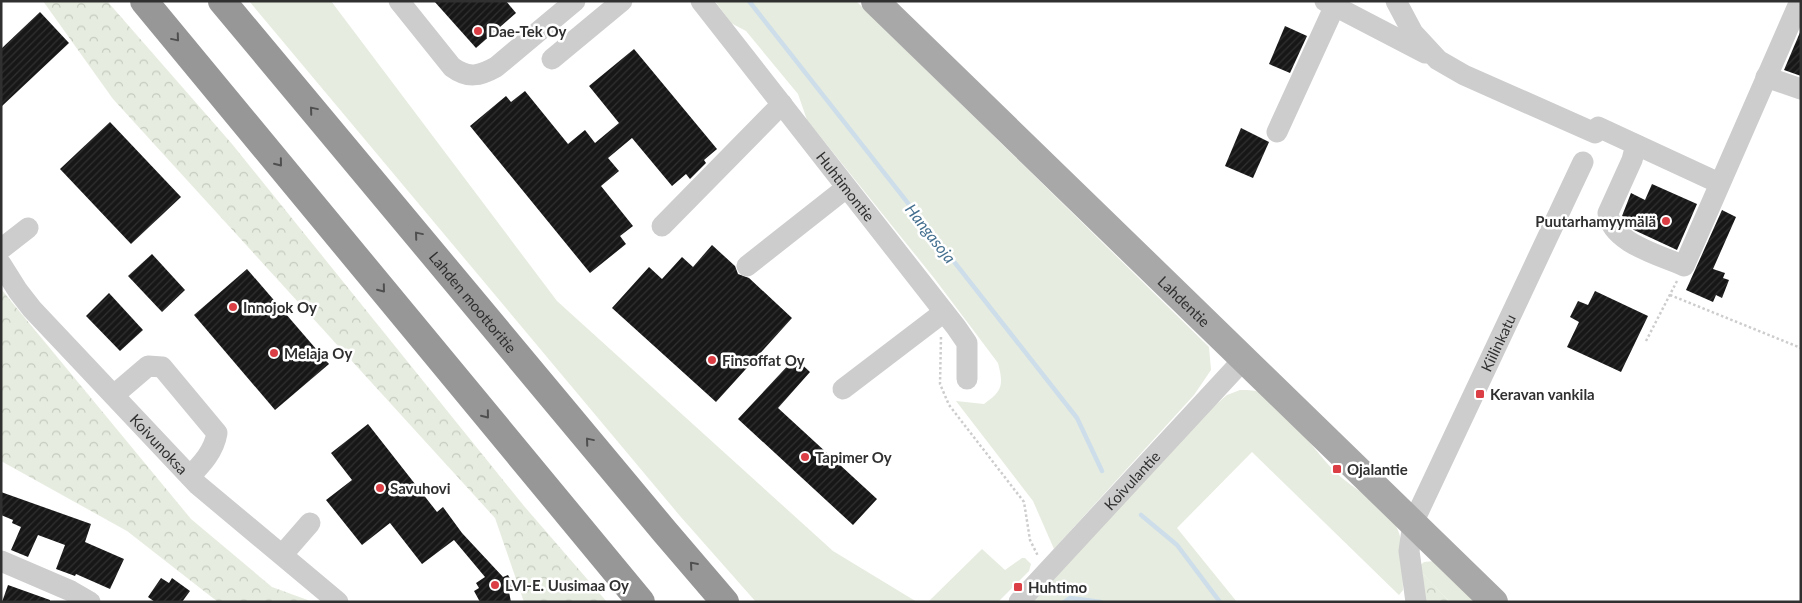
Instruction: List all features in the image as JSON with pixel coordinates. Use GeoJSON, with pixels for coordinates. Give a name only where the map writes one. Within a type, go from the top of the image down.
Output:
{"type":"FeatureCollection","features":[{"type":"Feature","properties":{"kind":"highway"},"geometry":{"type":"LineString","coordinates":[[144,1],[641,602]]}},
{"type":"Feature","properties":{"kind":"highway","name":"Lahden moottoritie"},"geometry":{"type":"LineString","coordinates":[[222,1],[725,602]]}},
{"type":"Feature","properties":{"kind":"main road","name":"Lahdentie"},"geometry":{"type":"LineString","coordinates":[[875,1],[1494,602]]}},
{"type":"Feature","properties":{"kind":"street"},"geometry":{"type":"LineString","coordinates":[[399,1],[452,67],[462,74],[473,76],[482,75],[496,67],[576,1]]}},
{"type":"Feature","properties":{"kind":"street"},"geometry":{"type":"LineString","coordinates":[[552,59],[622,1]]}},
{"type":"Feature","properties":{"kind":"street","name":"Huhtimontie"},"geometry":{"type":"LineString","coordinates":[[700,1],[846,188],[938,317],[967,343],[967,379]]}},
{"type":"Feature","properties":{"kind":"street"},"geometry":{"type":"LineString","coordinates":[[1396,1],[1413,33],[1438,60]]}},
{"type":"Feature","properties":{"kind":"street"},"geometry":{"type":"LineString","coordinates":[[1636,145],[1632,160],[1608,213],[1609,222],[1617,234],[1627,241],[1684,266],[1800,1]]}},
{"type":"Feature","properties":{"kind":"street"},"geometry":{"type":"LineString","coordinates":[[1277,132],[1332,3],[1464,75],[1636,145],[1719,183]]}},
{"type":"Feature","properties":{"kind":"street"},"geometry":{"type":"LineString","coordinates":[[1766,77],[1801,89]]}},
{"type":"Feature","properties":{"kind":"street"},"geometry":{"type":"LineString","coordinates":[[662,226],[782,104]]}},
{"type":"Feature","properties":{"kind":"street","name":"Kiilinkatu"},"geometry":{"type":"LineString","coordinates":[[1414,523],[1582,162]]}},
{"type":"Feature","properties":{"kind":"street"},"geometry":{"type":"LineString","coordinates":[[747,266],[846,188]]}},
{"type":"Feature","properties":{"kind":"street"},"geometry":{"type":"LineString","coordinates":[[1,249],[28,228]]}},
{"type":"Feature","properties":{"kind":"street","name":"Koivunoksa"},"geometry":{"type":"LineString","coordinates":[[1,264],[32,309],[190,476],[338,602]]}},
{"type":"Feature","properties":{"kind":"street"},"geometry":{"type":"LineString","coordinates":[[843,389],[938,317]]}},
{"type":"Feature","properties":{"kind":"street","name":"Koivulantie"},"geometry":{"type":"LineString","coordinates":[[1019,602],[1244,359]]}},
{"type":"Feature","properties":{"kind":"street"},"geometry":{"type":"LineString","coordinates":[[114,395],[148,366],[162,367],[217,433],[215,445],[200,466],[190,476]]}},
{"type":"Feature","properties":{"kind":"street"},"geometry":{"type":"LineString","coordinates":[[283,554],[310,523]]}},
{"type":"Feature","properties":{"kind":"street"},"geometry":{"type":"LineString","coordinates":[[1414,523],[1409,551],[1416,602]]}},
{"type":"Feature","properties":{"kind":"street"},"geometry":{"type":"LineString","coordinates":[[1,561],[71,591],[90,602]]}},
{"type":"Feature","properties":{"kind":"path"},"geometry":{"type":"LineString","coordinates":[[1646,341],[1684,266]]}},
{"type":"Feature","properties":{"kind":"path"},"geometry":{"type":"LineString","coordinates":[[1670,295],[1801,348]]}},
{"type":"Feature","properties":{"kind":"path"},"geometry":{"type":"LineString","coordinates":[[938,317],[941,337],[940,384],[949,406],[1024,502],[1030,540],[1038,557],[1050,570]]}},
{"type":"Feature","properties":{"kind":"green space"},"geometry":{"type":"Polygon","coordinates":[[[43,1],[107,1],[232,144],[524,506],[607,602],[524,602],[495,518],[113,99],[43,1]]]}},
{"type":"Feature","properties":{"kind":"green space"},"geometry":{"type":"Polygon","coordinates":[[[249,1],[331,1],[557,301],[833,551],[917,602],[756,602],[680,516],[249,1]]]}},
{"type":"Feature","properties":{"kind":"green space"},"geometry":{"type":"Polygon","coordinates":[[[715,1],[856,1],[1209,347],[1211,370],[1194,395],[1054,549],[1033,501],[956,401],[984,404],[995,395],[1001,383],[998,363],[934,278],[807,120],[798,94],[746,31],[731,23],[715,1]]]}},
{"type":"Feature","properties":{"kind":"green space"},"geometry":{"type":"Polygon","coordinates":[[[1,289],[191,519],[272,587],[313,602],[218,602],[127,531],[1,461],[1,289]]]}},
{"type":"Feature","properties":{"kind":"green space"},"geometry":{"type":"Polygon","coordinates":[[[1240,390],[1257,391],[1270,399],[1342,478],[1382,508],[1389,516],[1399,533],[1402,547],[1403,590],[1399,595],[1252,452],[1177,528],[1237,602],[1028,602],[1212,408],[1227,395],[1240,390]]]}},
{"type":"Feature","properties":{"kind":"green space"},"geometry":{"type":"Polygon","coordinates":[[[982,549],[1005,570],[1022,558],[1025,558],[1031,564],[1029,571],[998,602],[928,602],[982,549]]]}},
{"type":"Feature","properties":{"kind":"green space"},"geometry":{"type":"Polygon","coordinates":[[[1434,561],[1478,602],[1450,602],[1417,568],[1424,562],[1434,561]]]}},
{"type":"Feature","properties":{"kind":"green space"},"geometry":{"type":"Polygon","coordinates":[[[1417,568],[1450,602],[1422,602],[1417,568]]]}},
{"type":"Feature","properties":{"kind":"building","name":"Dae-Tek Oy"},"geometry":{"type":"Polygon","coordinates":[[[434,1],[506,1],[516,13],[476,48],[434,1]]]}},
{"type":"Feature","properties":{"kind":"building"},"geometry":{"type":"Polygon","coordinates":[[[40,12],[69,43],[1,107],[1,49],[40,12]]]}},
{"type":"Feature","properties":{"kind":"building"},"geometry":{"type":"Polygon","coordinates":[[[1285,26],[1307,36],[1290,73],[1269,64],[1285,26]]]}},
{"type":"Feature","properties":{"kind":"building"},"geometry":{"type":"Polygon","coordinates":[[[1801,30],[1801,76],[1784,70],[1801,30]]]}},
{"type":"Feature","properties":{"kind":"building"},"geometry":{"type":"Polygon","coordinates":[[[634,49],[717,149],[704,160],[706,163],[690,179],[686,174],[672,186],[632,138],[608,158],[619,171],[601,186],[633,226],[620,236],[626,244],[590,273],[470,126],[506,96],[511,102],[525,91],[568,144],[585,130],[595,143],[619,123],[589,86],[634,49]]]}},
{"type":"Feature","properties":{"kind":"building"},"geometry":{"type":"Polygon","coordinates":[[[110,122],[181,197],[131,244],[60,169],[110,122]]]}},
{"type":"Feature","properties":{"kind":"building"},"geometry":{"type":"Polygon","coordinates":[[[1241,128],[1269,142],[1253,178],[1225,166],[1241,128]]]}},
{"type":"Feature","properties":{"kind":"building","name":"Puutarhamyymälä"},"geometry":{"type":"Polygon","coordinates":[[[1652,184],[1697,204],[1677,250],[1634,230],[1631,227],[1634,221],[1622,216],[1631,193],[1645,200],[1652,184]]]}},
{"type":"Feature","properties":{"kind":"building"},"geometry":{"type":"Polygon","coordinates":[[[1722,210],[1736,217],[1713,269],[1725,273],[1723,278],[1729,280],[1722,298],[1716,295],[1713,302],[1686,290],[1722,210]]]}},
{"type":"Feature","properties":{"kind":"building","name":"Finsoffat Oy"},"geometry":{"type":"Polygon","coordinates":[[[712,245],[735,266],[738,274],[749,278],[792,318],[716,402],[612,308],[649,267],[662,279],[682,257],[693,267],[712,245]]]}},
{"type":"Feature","properties":{"kind":"building"},"geometry":{"type":"Polygon","coordinates":[[[152,254],[185,290],[162,312],[128,276],[152,254]]]}},
{"type":"Feature","properties":{"kind":"building"},"geometry":{"type":"Polygon","coordinates":[[[247,269],[329,364],[275,410],[194,315],[247,269]]]}},
{"type":"Feature","properties":{"kind":"building"},"geometry":{"type":"Polygon","coordinates":[[[1595,291],[1648,316],[1621,372],[1567,347],[1579,322],[1570,317],[1578,301],[1588,305],[1595,291]]]}},
{"type":"Feature","properties":{"kind":"building"},"geometry":{"type":"Polygon","coordinates":[[[109,293],[143,330],[120,351],[86,316],[109,293]]]}},
{"type":"Feature","properties":{"kind":"building","name":"Tapimer Oy"},"geometry":{"type":"Polygon","coordinates":[[[795,358],[810,372],[778,408],[877,499],[853,525],[738,419],[795,358]]]}},
{"type":"Feature","properties":{"kind":"building","name":"Savuhovi"},"geometry":{"type":"Polygon","coordinates":[[[368,424],[437,512],[443,507],[462,533],[503,577],[508,575],[516,590],[509,592],[511,602],[480,602],[474,591],[479,588],[476,583],[485,577],[454,540],[422,564],[390,523],[362,545],[326,500],[352,480],[331,453],[368,424]]]}},
{"type":"Feature","properties":{"kind":"building"},"geometry":{"type":"Polygon","coordinates":[[[1,492],[91,524],[85,542],[124,559],[110,589],[76,574],[75,576],[56,569],[65,545],[38,535],[28,557],[11,550],[21,527],[12,523],[13,520],[1,515],[1,492]]]}},
{"type":"Feature","properties":{"kind":"building"},"geometry":{"type":"Polygon","coordinates":[[[161,578],[169,583],[172,578],[190,591],[182,602],[155,602],[148,597],[161,578]]]}},
{"type":"Feature","properties":{"kind":"building"},"geometry":{"type":"Polygon","coordinates":[[[8,585],[50,600],[50,602],[2,602],[8,585]]]}},
{"type":"Feature","properties":{"kind":"waterway","name":"Hangasoja"},"geometry":{"type":"LineString","coordinates":[[749,1],[1077,418],[1102,471]]}},
{"type":"Feature","properties":{"kind":"waterway","name":"Hangasoja"},"geometry":{"type":"LineString","coordinates":[[1141,515],[1177,545],[1220,602]]}},
{"type":"Feature","properties":{"kind":"waterway"},"geometry":{"type":"LineString","coordinates":[[1064,602],[1070,598],[1101,602]]}},
{"type":"Feature","properties":{"kind":"place","name":"Dae-Tek Oy"},"geometry":{"type":"Point","coordinates":[478,31]}},
{"type":"Feature","properties":{"kind":"place","name":"Puutarhamyymälä"},"geometry":{"type":"Point","coordinates":[1666,221]}},
{"type":"Feature","properties":{"kind":"place","name":"Innojok Oy"},"geometry":{"type":"Point","coordinates":[233,307]}},
{"type":"Feature","properties":{"kind":"place","name":"Melaja Oy"},"geometry":{"type":"Point","coordinates":[274,353]}},
{"type":"Feature","properties":{"kind":"place","name":"Finsoffat Oy"},"geometry":{"type":"Point","coordinates":[712,360]}},
{"type":"Feature","properties":{"kind":"place","name":"Keravan vankila"},"geometry":{"type":"Point","coordinates":[1480,394]}},
{"type":"Feature","properties":{"kind":"place","name":"Tapimer Oy"},"geometry":{"type":"Point","coordinates":[805,457]}},
{"type":"Feature","properties":{"kind":"place","name":"Ojalantie"},"geometry":{"type":"Point","coordinates":[1337,469]}},
{"type":"Feature","properties":{"kind":"place","name":"Savuhovi"},"geometry":{"type":"Point","coordinates":[380,488]}},
{"type":"Feature","properties":{"kind":"place","name":"LVI-E. Uusimaa Oy"},"geometry":{"type":"Point","coordinates":[495,585]}},
{"type":"Feature","properties":{"kind":"place","name":"Huhtimo"},"geometry":{"type":"Point","coordinates":[1018,587]}}]}
